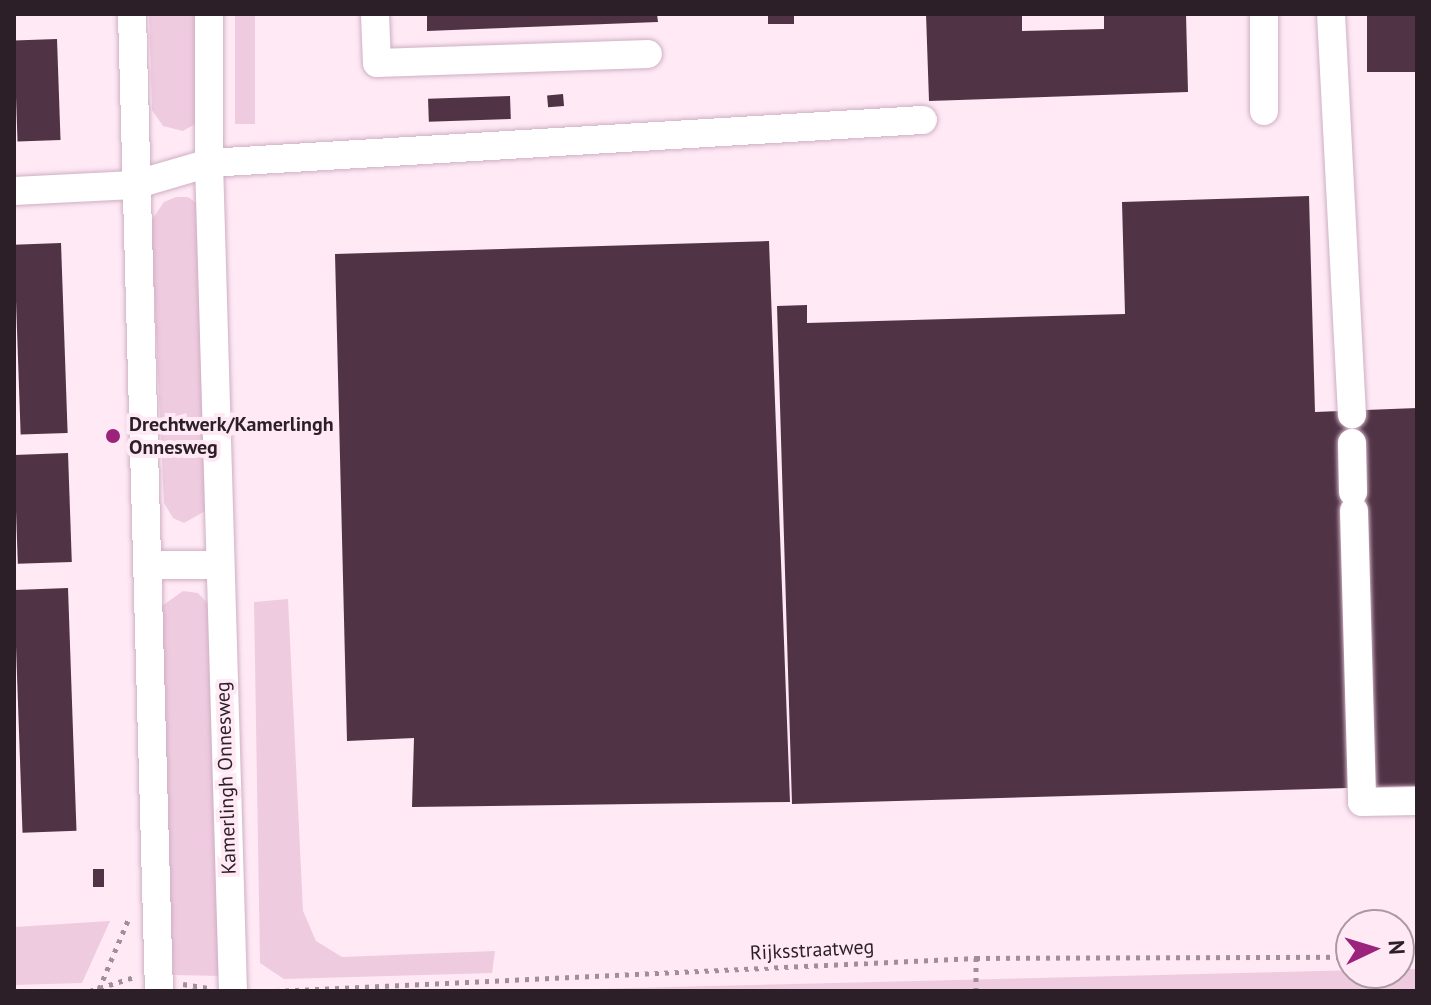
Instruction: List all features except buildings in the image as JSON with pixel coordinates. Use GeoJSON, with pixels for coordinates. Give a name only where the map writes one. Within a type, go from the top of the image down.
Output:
{"type":"FeatureCollection","features":[{"type":"Feature","properties":{"kind":"street"},"geometry":{"type":"LineString","coordinates":[[132,14],[134,185],[159,874],[159,985]]}},
{"type":"Feature","properties":{"kind":"street","name":"Kamerlingh Onnesweg"},"geometry":{"type":"LineString","coordinates":[[209,14],[224,990]]}},
{"type":"Feature","properties":{"kind":"street"},"geometry":{"type":"LineString","coordinates":[[375,14],[377,63],[648,54]]}},
{"type":"Feature","properties":{"kind":"street"},"geometry":{"type":"LineString","coordinates":[[1264,14],[1264,111]]}},
{"type":"Feature","properties":{"kind":"street"},"geometry":{"type":"LineString","coordinates":[[1331,14],[1352,414]]}},
{"type":"Feature","properties":{"kind":"street"},"geometry":{"type":"LineString","coordinates":[[14,191],[134,185],[209,163],[923,120]]}},
{"type":"Feature","properties":{"kind":"street"},"geometry":{"type":"LineString","coordinates":[[1352,443],[1362,802],[1417,801]]}},
{"type":"Feature","properties":{"kind":"street"},"geometry":{"type":"LineString","coordinates":[[149,565],[219,565]]}},
{"type":"Feature","properties":{"kind":"path"},"geometry":{"type":"LineString","coordinates":[[99,990],[136,902],[159,874]]}},
{"type":"Feature","properties":{"kind":"path","name":"Rijksstraatweg"},"geometry":{"type":"LineString","coordinates":[[275,991],[976,958],[1335,957]]}},
{"type":"Feature","properties":{"kind":"path"},"geometry":{"type":"LineString","coordinates":[[976,958],[976,991]]}},
{"type":"Feature","properties":{"kind":"path"},"geometry":{"type":"LineString","coordinates":[[90,991],[128,976],[159,985],[224,990]]}},
{"type":"Feature","properties":{"kind":"shaded area"},"geometry":{"type":"Polygon","coordinates":[[[149,14],[202,14],[195,124],[183,131],[163,126],[152,110],[149,14]]]}},
{"type":"Feature","properties":{"kind":"shaded area"},"geometry":{"type":"Polygon","coordinates":[[[235,14],[255,14],[255,124],[235,124],[235,14]]]}},
{"type":"Feature","properties":{"kind":"shaded area"},"geometry":{"type":"Polygon","coordinates":[[[176,197],[188,197],[203,208],[207,510],[184,523],[173,518],[164,503],[151,221],[164,202],[176,197]]]}},
{"type":"Feature","properties":{"kind":"shaded area"},"geometry":{"type":"Polygon","coordinates":[[[183,591],[198,593],[210,606],[224,976],[173,975],[159,608],[183,591]]]}},
{"type":"Feature","properties":{"kind":"shaded area"},"geometry":{"type":"Polygon","coordinates":[[[288,599],[303,911],[316,941],[342,957],[495,951],[492,973],[284,979],[260,963],[254,602],[288,599]]]}},
{"type":"Feature","properties":{"kind":"shaded area"},"geometry":{"type":"Polygon","coordinates":[[[110,921],[82,983],[14,985],[14,927],[110,921]]]}},
{"type":"Feature","properties":{"kind":"shaded area"},"geometry":{"type":"Polygon","coordinates":[[[1415,969],[1417,991],[507,991],[1335,971],[1335,989],[1415,989],[1415,969]]]}},
{"type":"Feature","properties":{"kind":"place","name":"Drechtwerk/Kamerlingh Onnesweg"},"geometry":{"type":"Point","coordinates":[113,436]}}]}
